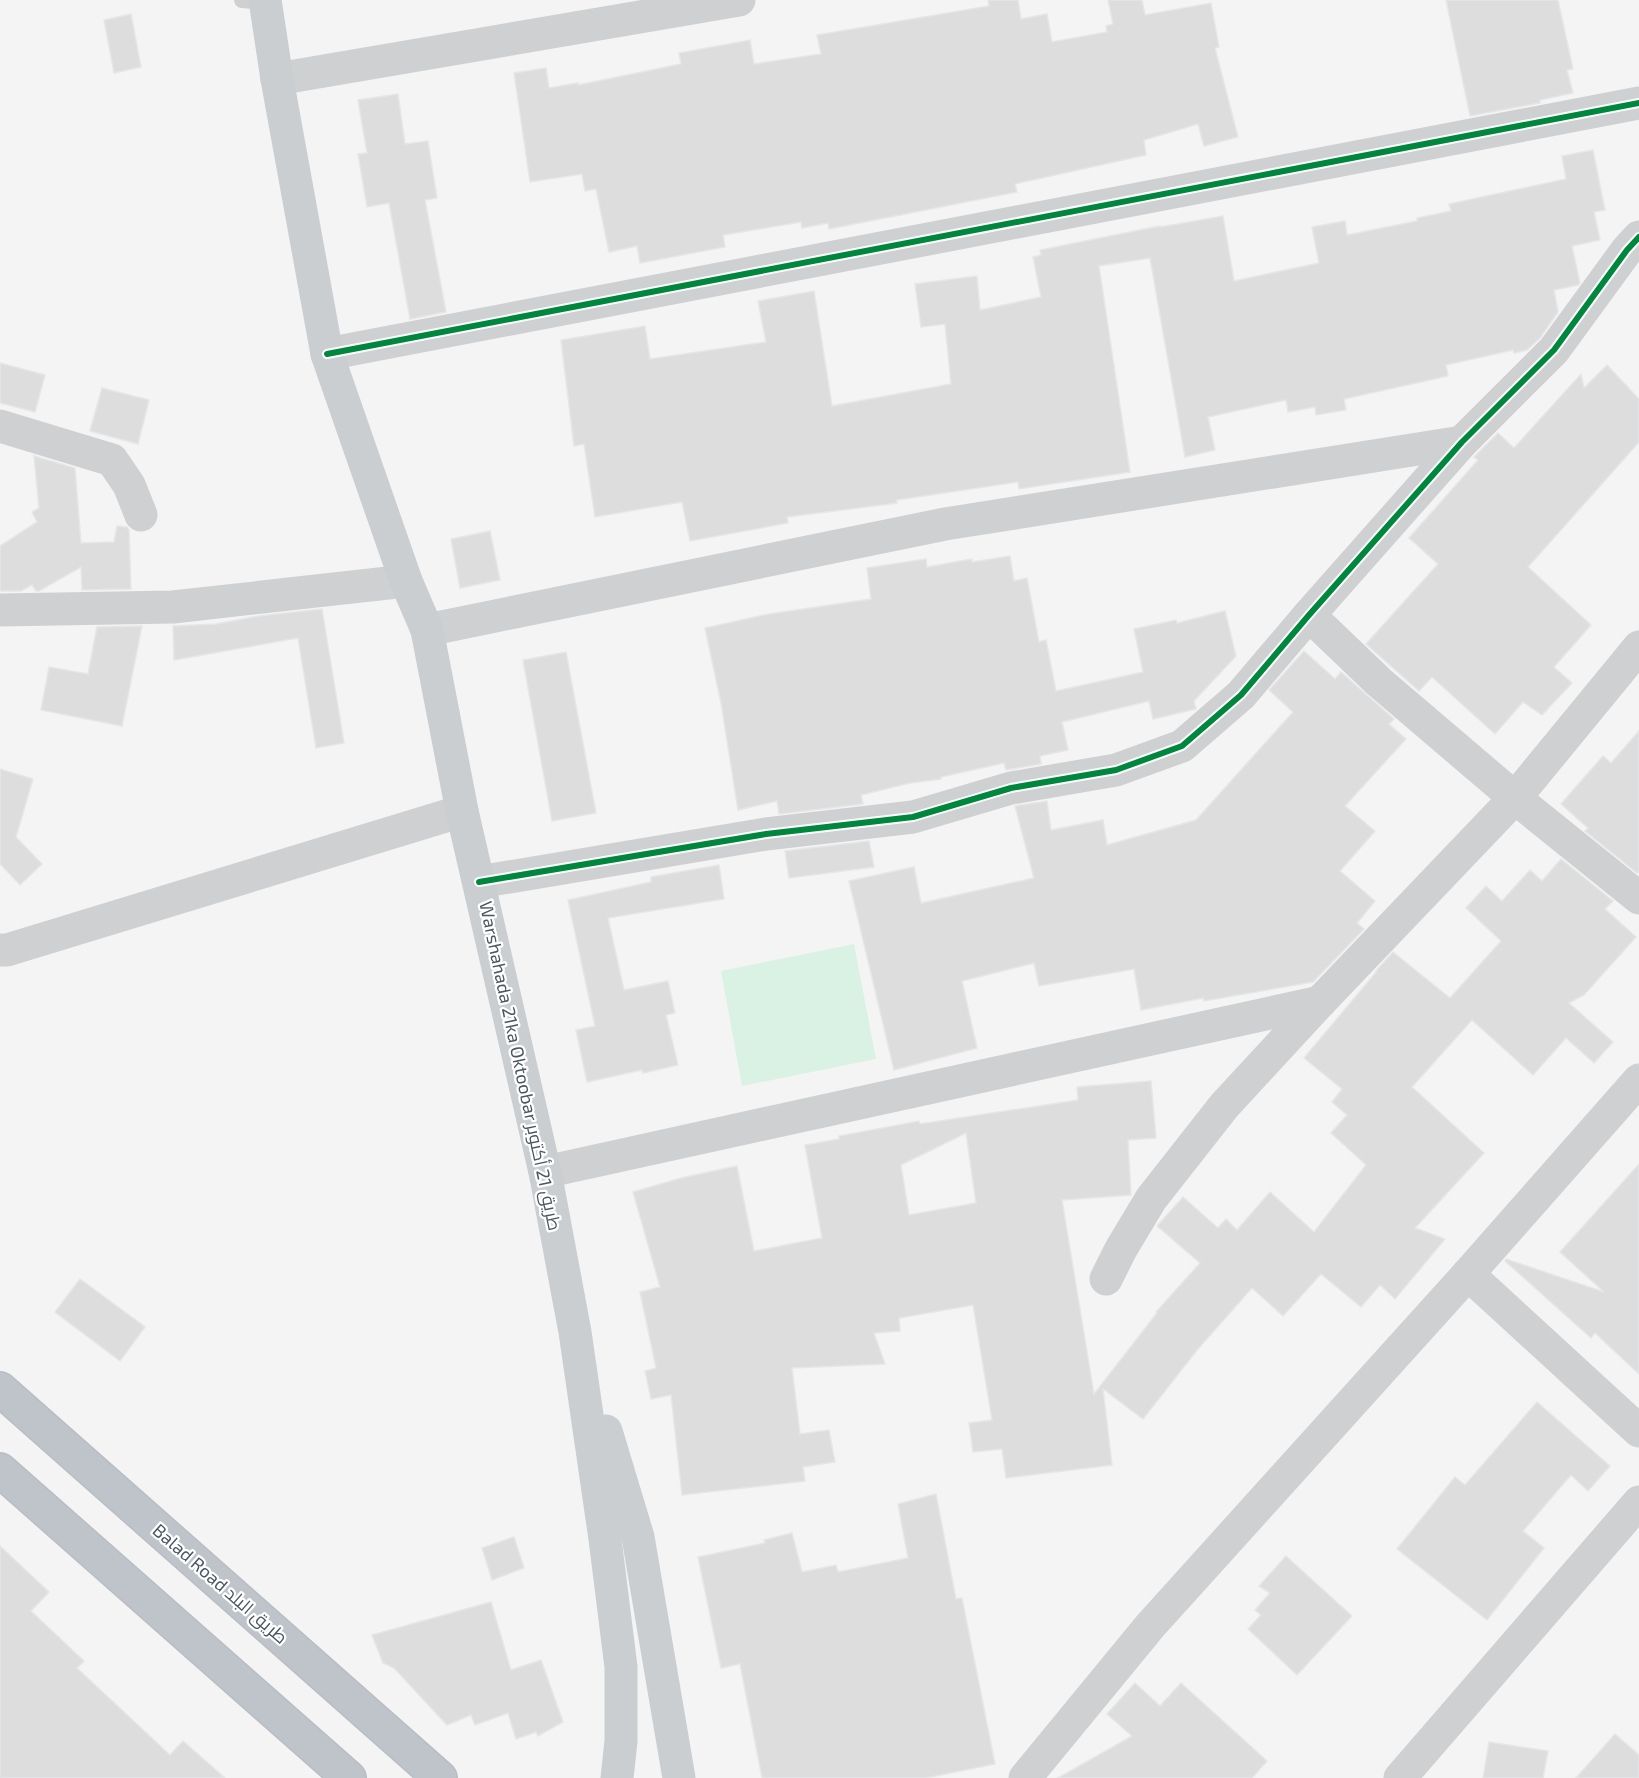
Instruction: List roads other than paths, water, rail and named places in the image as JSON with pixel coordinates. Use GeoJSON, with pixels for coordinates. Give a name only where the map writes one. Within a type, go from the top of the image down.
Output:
{"type":"FeatureCollection","features":[{"type":"Feature","properties":{"kind":"highway","name":"Balad Road طريق البلد"},"geometry":{"type":"LineString","coordinates":[[0,1389],[440,1778]]}},
{"type":"Feature","properties":{"kind":"highway"},"geometry":{"type":"LineString","coordinates":[[0,1470],[349,1778]]}},
{"type":"Feature","properties":{"kind":"main road","name":"Warshahada 21ka Oktoobar طريق 21 أكتوبر"},"geometry":{"type":"LineString","coordinates":[[257,1],[277,79],[327,354],[406,581],[427,630],[462,812],[545,1172],[575,1332]]}},
{"type":"Feature","properties":{"kind":"main road"},"geometry":{"type":"LineString","coordinates":[[575,1332],[621,1667],[621,1741],[617,1778]]}},
{"type":"Feature","properties":{"kind":"main road"},"geometry":{"type":"LineString","coordinates":[[575,1332],[638,1537],[679,1778]]}},
{"type":"Feature","properties":{"kind":"street"},"geometry":{"type":"LineString","coordinates":[[277,79],[740,0]]}},
{"type":"Feature","properties":{"kind":"street"},"geometry":{"type":"LineString","coordinates":[[327,354],[1639,103]]}},
{"type":"Feature","properties":{"kind":"street"},"geometry":{"type":"LineString","coordinates":[[479,882],[766,834],[912,817],[1011,788],[1116,770],[1182,746],[1241,695],[1462,442],[1554,350],[1639,237]]}},
{"type":"Feature","properties":{"kind":"street"},"geometry":{"type":"LineString","coordinates":[[0,426],[112,460],[129,485],[141,515]]}},
{"type":"Feature","properties":{"kind":"street"},"geometry":{"type":"LineString","coordinates":[[427,630],[945,524],[1462,442]]}},
{"type":"Feature","properties":{"kind":"street"},"geometry":{"type":"LineString","coordinates":[[0,610],[173,607],[406,581]]}},
{"type":"Feature","properties":{"kind":"street"},"geometry":{"type":"LineString","coordinates":[[1309,615],[1379,682],[1515,798],[1639,898]]}},
{"type":"Feature","properties":{"kind":"street"},"geometry":{"type":"LineString","coordinates":[[1106,1279],[1151,1199],[1224,1106],[1515,798],[1639,647]]}},
{"type":"Feature","properties":{"kind":"street"},"geometry":{"type":"LineString","coordinates":[[0,950],[7,950],[462,812]]}},
{"type":"Feature","properties":{"kind":"street"},"geometry":{"type":"LineString","coordinates":[[545,1172],[1320,1002]]}},
{"type":"Feature","properties":{"kind":"street"},"geometry":{"type":"LineString","coordinates":[[1025,1778],[1150,1626],[1468,1274],[1639,1080]]}},
{"type":"Feature","properties":{"kind":"street"},"geometry":{"type":"LineString","coordinates":[[1468,1274],[1639,1431]]}},
{"type":"Feature","properties":{"kind":"street"},"geometry":{"type":"LineString","coordinates":[[1400,1778],[1639,1502]]}}]}
